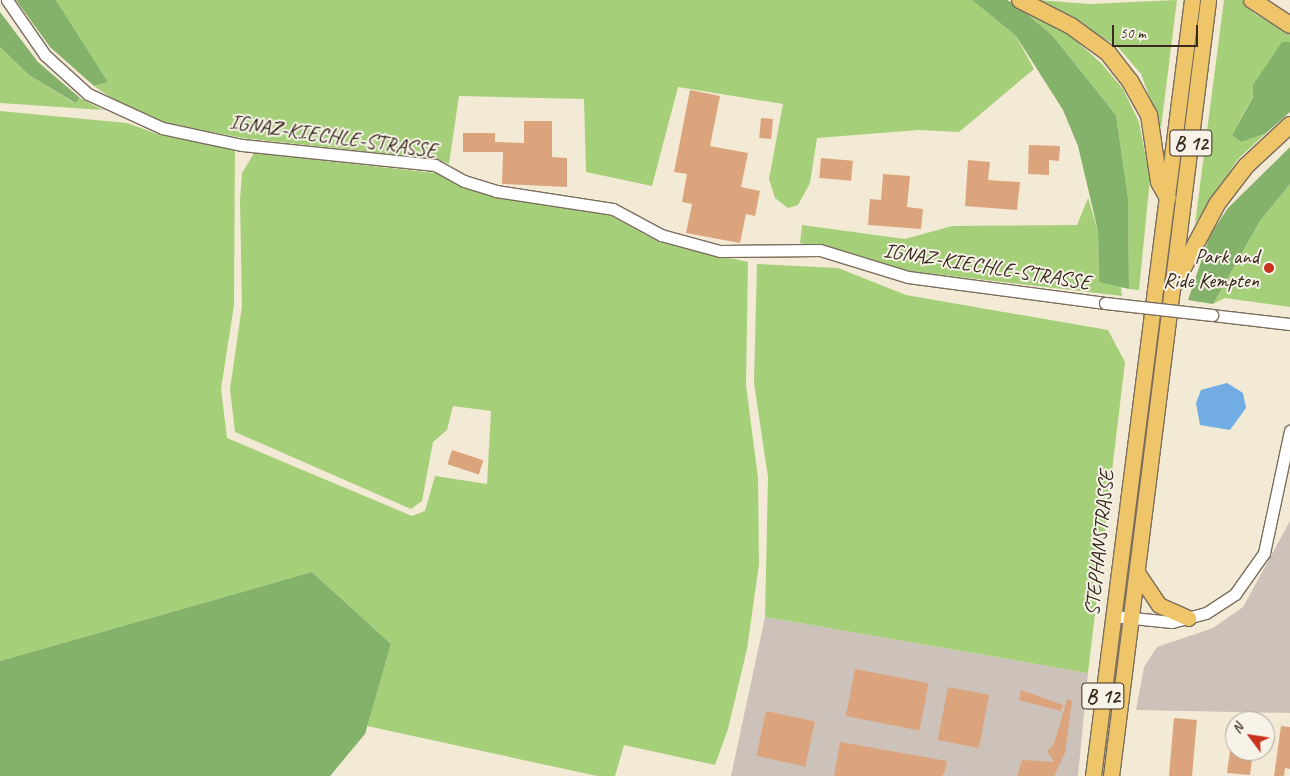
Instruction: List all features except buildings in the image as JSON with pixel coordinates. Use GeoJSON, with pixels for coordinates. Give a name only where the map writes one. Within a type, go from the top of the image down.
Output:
{"type":"FeatureCollection","features":[{"type":"Feature","properties":{"kind":"highway"},"geometry":{"type":"LineString","coordinates":[[1020,0],[1071,26],[1108,53],[1130,81],[1149,115],[1159,182],[1168,198]]}},
{"type":"Feature","properties":{"kind":"highway"},"geometry":{"type":"LineString","coordinates":[[1252,0],[1290,25]]}},
{"type":"Feature","properties":{"kind":"highway"},"geometry":{"type":"LineString","coordinates":[[1174,286],[1218,204],[1246,166],[1290,126]]}},
{"type":"Feature","properties":{"kind":"main road","name":"B 12"},"geometry":{"type":"LineString","coordinates":[[1168,198],[1192,0]]}},
{"type":"Feature","properties":{"kind":"main road","name":"B 12"},"geometry":{"type":"LineString","coordinates":[[1174,286],[1208,0]]}},
{"type":"Feature","properties":{"kind":"main road","name":"STEPHANSTRASSE"},"geometry":{"type":"LineString","coordinates":[[1093,776],[1131,456],[1154,316],[1168,198]]}},
{"type":"Feature","properties":{"kind":"main road","name":"STEPHANSTRASSE"},"geometry":{"type":"LineString","coordinates":[[1111,776],[1133,618],[1174,286]]}},
{"type":"Feature","properties":{"kind":"main road"},"geometry":{"type":"LineString","coordinates":[[1138,574],[1159,605],[1188,618]]}},
{"type":"Feature","properties":{"kind":"street","name":"IGNAZ-KIECHLE-STRASSE"},"geometry":{"type":"LineString","coordinates":[[7,0],[45,55],[88,94],[162,128],[242,144],[435,165],[464,181],[496,191],[613,209],[661,234],[720,251],[820,250],[908,277],[1105,303],[1290,324]]}},
{"type":"Feature","properties":{"kind":"street"},"geometry":{"type":"LineString","coordinates":[[1113,616],[1172,622],[1206,613],[1235,594],[1264,553],[1290,431]]}},
{"type":"Feature","properties":{"kind":"shaded area"},"geometry":{"type":"Polygon","coordinates":[[[1290,521],[1290,713],[1275,713],[1275,711],[1136,710],[1144,667],[1157,647],[1213,628],[1243,607],[1290,521]]]}},
{"type":"Feature","properties":{"kind":"shaded area"},"geometry":{"type":"Polygon","coordinates":[[[765,617],[1088,673],[1078,776],[731,776],[765,617]]]}},
{"type":"Feature","properties":{"kind":"green space"},"geometry":{"type":"Polygon","coordinates":[[[16,0],[56,0],[108,82],[94,86],[50,47],[16,0]]]}},
{"type":"Feature","properties":{"kind":"green space"},"geometry":{"type":"Polygon","coordinates":[[[56,0],[972,0],[1016,36],[1034,69],[959,132],[919,130],[817,138],[810,183],[798,205],[788,208],[775,198],[769,179],[783,104],[678,87],[652,186],[586,172],[584,99],[459,96],[449,164],[436,159],[243,138],[164,123],[126,108],[94,86],[108,82],[56,0]]]}},
{"type":"Feature","properties":{"kind":"green space"},"geometry":{"type":"Polygon","coordinates":[[[972,0],[1007,0],[1016,5],[1052,35],[1116,115],[1128,198],[1129,289],[1099,282],[1098,231],[1078,146],[1063,110],[1016,36],[972,0]]]}},
{"type":"Feature","properties":{"kind":"green space"},"geometry":{"type":"Polygon","coordinates":[[[1038,0],[1090,4],[1177,0],[1161,128],[1141,74],[1117,46],[1038,0]]]}},
{"type":"Feature","properties":{"kind":"green space"},"geometry":{"type":"Polygon","coordinates":[[[1224,0],[1242,0],[1255,14],[1290,33],[1290,42],[1282,42],[1232,135],[1241,142],[1265,134],[1238,159],[1195,224],[1224,0]]]}},
{"type":"Feature","properties":{"kind":"green space"},"geometry":{"type":"Polygon","coordinates":[[[1016,5],[1066,32],[1101,63],[1123,89],[1139,122],[1150,179],[1139,290],[1129,289],[1128,198],[1116,115],[1052,35],[1016,5]]]}},
{"type":"Feature","properties":{"kind":"green space"},"geometry":{"type":"Polygon","coordinates":[[[0,12],[38,62],[80,98],[75,103],[29,75],[0,47],[0,12]]]}},
{"type":"Feature","properties":{"kind":"green space"},"geometry":{"type":"Polygon","coordinates":[[[1282,42],[1290,42],[1290,112],[1265,134],[1241,142],[1232,135],[1253,97],[1253,85],[1282,42]]]}},
{"type":"Feature","properties":{"kind":"green space"},"geometry":{"type":"Polygon","coordinates":[[[0,47],[29,75],[74,103],[80,98],[103,110],[0,103],[0,47]]]}},
{"type":"Feature","properties":{"kind":"green space"},"geometry":{"type":"Polygon","coordinates":[[[0,111],[127,123],[160,135],[235,150],[234,305],[221,389],[227,438],[412,516],[425,511],[435,476],[487,484],[491,411],[453,406],[447,430],[433,442],[422,501],[411,509],[235,432],[230,389],[242,306],[240,200],[242,173],[254,153],[435,173],[495,197],[574,205],[611,216],[659,242],[748,262],[746,385],[758,478],[759,564],[747,649],[728,729],[715,765],[624,745],[615,776],[597,776],[367,726],[391,644],[312,572],[0,661],[0,111]]]}},
{"type":"Feature","properties":{"kind":"green space"},"geometry":{"type":"Polygon","coordinates":[[[1290,147],[1290,184],[1260,221],[1213,304],[1188,300],[1210,235],[1228,208],[1290,147]]]}},
{"type":"Feature","properties":{"kind":"green space","name":"Park and Ride Kempten"},"geometry":{"type":"Polygon","coordinates":[[[1290,184],[1290,307],[1225,298],[1213,304],[1260,221],[1290,184]]]}},
{"type":"Feature","properties":{"kind":"green space"},"geometry":{"type":"Polygon","coordinates":[[[1088,198],[1098,231],[1099,282],[1121,287],[1122,296],[909,271],[800,243],[802,225],[905,239],[952,226],[1077,225],[1088,198]]]}},
{"type":"Feature","properties":{"kind":"green space"},"geometry":{"type":"Polygon","coordinates":[[[757,264],[838,268],[906,295],[1108,330],[1125,362],[1088,673],[765,617],[768,477],[754,383],[757,264]]]}},
{"type":"Feature","properties":{"kind":"green space"},"geometry":{"type":"Polygon","coordinates":[[[312,572],[391,644],[365,734],[330,776],[0,776],[0,661],[312,572]]]}},
{"type":"Feature","properties":{"kind":"water"},"geometry":{"type":"Polygon","coordinates":[[[1227,383],[1243,393],[1246,408],[1230,430],[1200,425],[1196,403],[1201,390],[1227,383]]]}},
{"type":"Feature","properties":{"kind":"place","name":"Park and Ride Kempten"},"geometry":{"type":"Point","coordinates":[1269,268]}}]}
